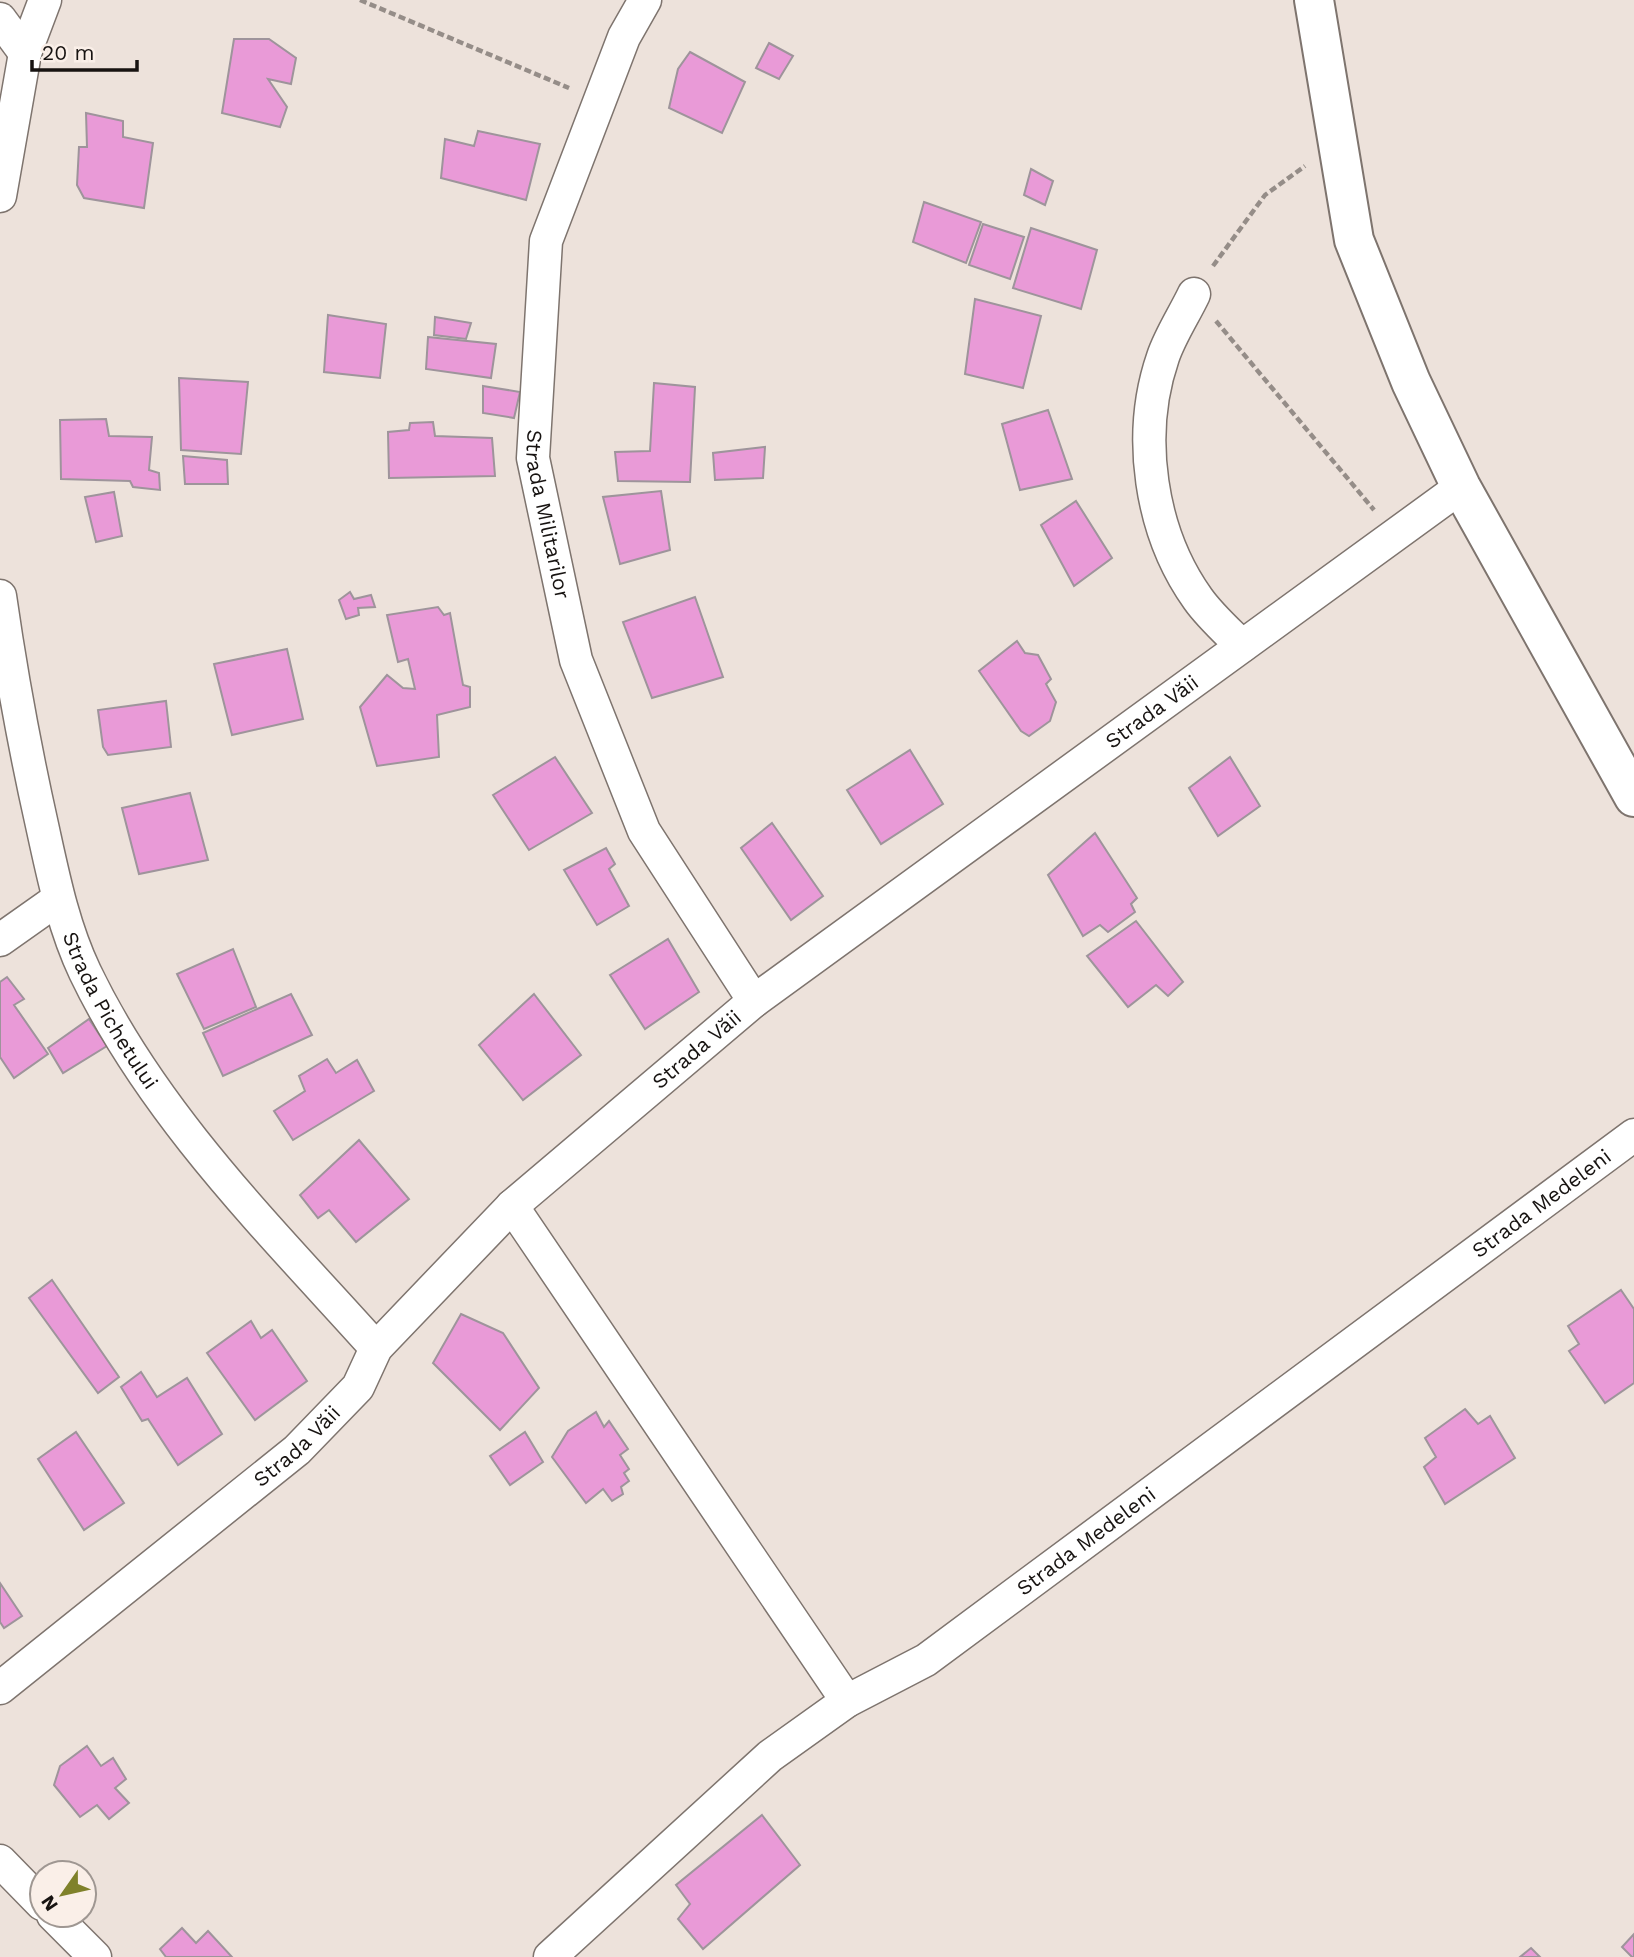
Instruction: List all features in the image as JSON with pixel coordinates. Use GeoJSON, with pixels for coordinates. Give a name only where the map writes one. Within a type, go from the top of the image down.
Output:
{"type":"FeatureCollection","features":[{"type":"Feature","properties":{"kind":"main road"},"geometry":{"type":"LineString","coordinates":[[1314,0],[1354,240],[1411,382],[1461,487],[1634,797]]}},
{"type":"Feature","properties":{"kind":"street"},"geometry":{"type":"LineString","coordinates":[[0,195],[25,53],[45,0]]}},
{"type":"Feature","properties":{"kind":"street","name":"Strada Militarilor"},"geometry":{"type":"LineString","coordinates":[[645,0],[624,37],[546,241],[533,458],[576,660],[644,831],[754,1001]]}},
{"type":"Feature","properties":{"kind":"street"},"geometry":{"type":"LineString","coordinates":[[0,19],[25,53]]}},
{"type":"Feature","properties":{"kind":"street"},"geometry":{"type":"LineString","coordinates":[[1194,294],[1163,357],[1150,414],[1151,479],[1168,542],[1186,576],[1198,598],[1242,646]]}},
{"type":"Feature","properties":{"kind":"street","name":"Strada Văii"},"geometry":{"type":"LineString","coordinates":[[0,1688],[297,1450],[358,1387],[376,1348],[512,1206],[754,1001],[1461,487]]}},
{"type":"Feature","properties":{"kind":"street","name":"Strada Pichetului"},"geometry":{"type":"LineString","coordinates":[[0,596],[18,719],[58,899],[85,972],[150,1084],[237,1194],[376,1348]]}},
{"type":"Feature","properties":{"kind":"street"},"geometry":{"type":"LineString","coordinates":[[0,940],[58,899]]}},
{"type":"Feature","properties":{"kind":"street","name":"Strada Medeleni"},"geometry":{"type":"LineString","coordinates":[[550,1957],[770,1756],[847,1701],[926,1660],[1634,1135]]}},
{"type":"Feature","properties":{"kind":"street"},"geometry":{"type":"LineString","coordinates":[[512,1206],[847,1701]]}},
{"type":"Feature","properties":{"kind":"street"},"geometry":{"type":"LineString","coordinates":[[0,1861],[28,1890]]}},
{"type":"Feature","properties":{"kind":"street"},"geometry":{"type":"LineString","coordinates":[[67,1929],[94,1957]]}},
{"type":"Feature","properties":{"kind":"path"},"geometry":{"type":"LineString","coordinates":[[360,0],[599,101]]}},
{"type":"Feature","properties":{"kind":"path"},"geometry":{"type":"LineString","coordinates":[[1337,142],[1265,195],[1194,294],[1394,535]]}},
{"type":"Feature","properties":{"kind":"building"},"geometry":{"type":"Polygon","coordinates":[[[234,39],[269,39],[296,58],[291,84],[268,79],[287,107],[280,127],[222,113],[234,39]]]}},
{"type":"Feature","properties":{"kind":"building"},"geometry":{"type":"Polygon","coordinates":[[[769,43],[793,56],[779,79],[756,68],[769,43]]]}},
{"type":"Feature","properties":{"kind":"building"},"geometry":{"type":"Polygon","coordinates":[[[690,52],[745,82],[722,133],[669,108],[678,69],[690,52]]]}},
{"type":"Feature","properties":{"kind":"building"},"geometry":{"type":"Polygon","coordinates":[[[86,113],[123,121],[123,137],[153,143],[144,208],[84,198],[77,185],[79,147],[87,147],[86,113]]]}},
{"type":"Feature","properties":{"kind":"building"},"geometry":{"type":"Polygon","coordinates":[[[478,131],[540,144],[526,200],[441,178],[445,139],[474,146],[478,131]]]}},
{"type":"Feature","properties":{"kind":"building"},"geometry":{"type":"Polygon","coordinates":[[[1031,169],[1053,181],[1045,205],[1024,195],[1031,169]]]}},
{"type":"Feature","properties":{"kind":"building"},"geometry":{"type":"Polygon","coordinates":[[[924,202],[981,222],[966,263],[913,242],[924,202]]]}},
{"type":"Feature","properties":{"kind":"building"},"geometry":{"type":"Polygon","coordinates":[[[983,224],[1024,237],[1010,279],[969,265],[983,224]]]}},
{"type":"Feature","properties":{"kind":"building"},"geometry":{"type":"Polygon","coordinates":[[[1031,228],[1097,250],[1081,309],[1013,288],[1031,228]]]}},
{"type":"Feature","properties":{"kind":"building"},"geometry":{"type":"Polygon","coordinates":[[[975,299],[1041,316],[1023,388],[965,374],[975,299]]]}},
{"type":"Feature","properties":{"kind":"building"},"geometry":{"type":"Polygon","coordinates":[[[328,315],[386,324],[380,378],[324,372],[328,315]]]}},
{"type":"Feature","properties":{"kind":"building"},"geometry":{"type":"Polygon","coordinates":[[[435,317],[471,323],[466,339],[434,335],[435,317]]]}},
{"type":"Feature","properties":{"kind":"building"},"geometry":{"type":"Polygon","coordinates":[[[428,337],[496,344],[491,378],[426,369],[428,337]]]}},
{"type":"Feature","properties":{"kind":"building"},"geometry":{"type":"Polygon","coordinates":[[[179,378],[248,382],[241,454],[181,450],[179,378]]]}},
{"type":"Feature","properties":{"kind":"building"},"geometry":{"type":"Polygon","coordinates":[[[654,383],[695,387],[690,482],[618,481],[615,452],[650,451],[654,383]]]}},
{"type":"Feature","properties":{"kind":"building"},"geometry":{"type":"Polygon","coordinates":[[[483,386],[520,392],[514,418],[483,413],[483,386]]]}},
{"type":"Feature","properties":{"kind":"building"},"geometry":{"type":"Polygon","coordinates":[[[1048,410],[1072,479],[1020,490],[1002,424],[1048,410]]]}},
{"type":"Feature","properties":{"kind":"building"},"geometry":{"type":"Polygon","coordinates":[[[106,419],[109,436],[152,437],[149,470],[159,473],[160,490],[133,487],[130,481],[61,479],[60,420],[106,419]]]}},
{"type":"Feature","properties":{"kind":"building"},"geometry":{"type":"Polygon","coordinates":[[[433,422],[435,436],[492,438],[495,476],[389,478],[388,432],[409,430],[410,423],[433,422]]]}},
{"type":"Feature","properties":{"kind":"building"},"geometry":{"type":"Polygon","coordinates":[[[765,447],[763,478],[715,480],[713,453],[765,447]]]}},
{"type":"Feature","properties":{"kind":"building"},"geometry":{"type":"Polygon","coordinates":[[[183,456],[227,460],[228,484],[185,484],[183,456]]]}},
{"type":"Feature","properties":{"kind":"building"},"geometry":{"type":"Polygon","coordinates":[[[661,491],[670,550],[620,564],[603,497],[661,491]]]}},
{"type":"Feature","properties":{"kind":"building"},"geometry":{"type":"Polygon","coordinates":[[[114,492],[122,536],[96,542],[85,497],[114,492]]]}},
{"type":"Feature","properties":{"kind":"building"},"geometry":{"type":"Polygon","coordinates":[[[1076,501],[1112,558],[1074,586],[1041,525],[1076,501]]]}},
{"type":"Feature","properties":{"kind":"building"},"geometry":{"type":"Polygon","coordinates":[[[350,592],[354,599],[371,595],[375,607],[358,608],[359,615],[346,619],[339,600],[350,592]]]}},
{"type":"Feature","properties":{"kind":"building"},"geometry":{"type":"Polygon","coordinates":[[[695,597],[723,677],[652,698],[623,622],[695,597]]]}},
{"type":"Feature","properties":{"kind":"building"},"geometry":{"type":"Polygon","coordinates":[[[438,607],[444,615],[450,613],[463,685],[470,687],[470,707],[437,715],[439,757],[377,766],[360,707],[387,675],[403,688],[415,689],[408,659],[398,662],[387,615],[438,607]]]}},
{"type":"Feature","properties":{"kind":"building"},"geometry":{"type":"Polygon","coordinates":[[[1017,641],[1025,653],[1038,655],[1051,679],[1046,684],[1056,702],[1050,721],[1029,736],[1021,731],[979,671],[1017,641]]]}},
{"type":"Feature","properties":{"kind":"building"},"geometry":{"type":"Polygon","coordinates":[[[287,649],[303,719],[232,735],[214,664],[287,649]]]}},
{"type":"Feature","properties":{"kind":"building"},"geometry":{"type":"Polygon","coordinates":[[[166,701],[171,747],[108,755],[103,747],[98,710],[166,701]]]}},
{"type":"Feature","properties":{"kind":"building"},"geometry":{"type":"Polygon","coordinates":[[[910,750],[943,804],[881,844],[847,790],[910,750]]]}},
{"type":"Feature","properties":{"kind":"building"},"geometry":{"type":"Polygon","coordinates":[[[555,757],[592,813],[529,850],[493,795],[555,757]]]}},
{"type":"Feature","properties":{"kind":"building"},"geometry":{"type":"Polygon","coordinates":[[[1230,757],[1260,806],[1218,836],[1189,788],[1230,757]]]}},
{"type":"Feature","properties":{"kind":"building"},"geometry":{"type":"Polygon","coordinates":[[[190,793],[208,860],[139,874],[122,808],[190,793]]]}},
{"type":"Feature","properties":{"kind":"building"},"geometry":{"type":"Polygon","coordinates":[[[772,823],[823,896],[791,920],[741,848],[772,823]]]}},
{"type":"Feature","properties":{"kind":"building"},"geometry":{"type":"Polygon","coordinates":[[[1095,833],[1137,898],[1131,904],[1135,912],[1108,932],[1100,925],[1083,936],[1048,875],[1095,833]]]}},
{"type":"Feature","properties":{"kind":"building"},"geometry":{"type":"Polygon","coordinates":[[[606,848],[615,864],[609,869],[629,906],[597,925],[564,870],[606,848]]]}},
{"type":"Feature","properties":{"kind":"building"},"geometry":{"type":"Polygon","coordinates":[[[1136,921],[1183,982],[1168,996],[1156,985],[1128,1007],[1087,956],[1136,921]]]}},
{"type":"Feature","properties":{"kind":"building"},"geometry":{"type":"Polygon","coordinates":[[[668,939],[699,992],[645,1029],[610,975],[668,939]]]}},
{"type":"Feature","properties":{"kind":"building"},"geometry":{"type":"Polygon","coordinates":[[[233,949],[256,1007],[204,1029],[177,974],[233,949]]]}},
{"type":"Feature","properties":{"kind":"building"},"geometry":{"type":"Polygon","coordinates":[[[7,977],[24,999],[14,1005],[48,1054],[14,1078],[0,1057],[0,982],[7,977]]]}},
{"type":"Feature","properties":{"kind":"building"},"geometry":{"type":"Polygon","coordinates":[[[291,994],[312,1035],[223,1076],[203,1033],[291,994]]]}},
{"type":"Feature","properties":{"kind":"building"},"geometry":{"type":"Polygon","coordinates":[[[534,994],[581,1055],[523,1100],[479,1045],[534,994]]]}},
{"type":"Feature","properties":{"kind":"building"},"geometry":{"type":"Polygon","coordinates":[[[89,1019],[107,1046],[63,1073],[48,1048],[89,1019]]]}},
{"type":"Feature","properties":{"kind":"building"},"geometry":{"type":"Polygon","coordinates":[[[327,1059],[336,1073],[357,1060],[374,1091],[293,1140],[274,1111],[305,1091],[299,1076],[327,1059]]]}},
{"type":"Feature","properties":{"kind":"building"},"geometry":{"type":"Polygon","coordinates":[[[359,1140],[409,1199],[356,1242],[329,1210],[318,1218],[300,1195],[359,1140]]]}},
{"type":"Feature","properties":{"kind":"building"},"geometry":{"type":"Polygon","coordinates":[[[52,1280],[119,1377],[98,1393],[29,1298],[52,1280]]]}},
{"type":"Feature","properties":{"kind":"building"},"geometry":{"type":"Polygon","coordinates":[[[1621,1290],[1634,1309],[1634,1383],[1605,1403],[1569,1351],[1579,1344],[1568,1326],[1621,1290]]]}},
{"type":"Feature","properties":{"kind":"building"},"geometry":{"type":"Polygon","coordinates":[[[461,1314],[503,1333],[539,1388],[500,1430],[433,1363],[461,1314]]]}},
{"type":"Feature","properties":{"kind":"building"},"geometry":{"type":"Polygon","coordinates":[[[251,1321],[261,1338],[272,1330],[307,1381],[255,1420],[207,1353],[251,1321]]]}},
{"type":"Feature","properties":{"kind":"building"},"geometry":{"type":"Polygon","coordinates":[[[141,1372],[157,1397],[187,1378],[222,1434],[178,1465],[148,1419],[142,1421],[121,1387],[141,1372]]]}},
{"type":"Feature","properties":{"kind":"building"},"geometry":{"type":"Polygon","coordinates":[[[1465,1409],[1478,1424],[1490,1416],[1515,1458],[1445,1504],[1424,1467],[1436,1457],[1425,1438],[1465,1409]]]}},
{"type":"Feature","properties":{"kind":"building"},"geometry":{"type":"Polygon","coordinates":[[[596,1412],[604,1427],[609,1421],[628,1449],[620,1455],[629,1469],[624,1473],[629,1481],[621,1487],[623,1494],[612,1501],[603,1489],[586,1503],[552,1457],[568,1431],[596,1412]]]}},
{"type":"Feature","properties":{"kind":"building"},"geometry":{"type":"Polygon","coordinates":[[[76,1432],[124,1503],[84,1530],[38,1459],[76,1432]]]}},
{"type":"Feature","properties":{"kind":"building"},"geometry":{"type":"Polygon","coordinates":[[[525,1432],[543,1462],[510,1485],[490,1456],[525,1432]]]}},
{"type":"Feature","properties":{"kind":"building"},"geometry":{"type":"Polygon","coordinates":[[[0,1583],[22,1616],[4,1628],[0,1622],[0,1583]]]}},
{"type":"Feature","properties":{"kind":"building"},"geometry":{"type":"Polygon","coordinates":[[[87,1746],[101,1766],[113,1758],[126,1779],[115,1788],[129,1803],[109,1819],[97,1805],[80,1817],[54,1785],[60,1766],[87,1746]]]}},
{"type":"Feature","properties":{"kind":"building"},"geometry":{"type":"Polygon","coordinates":[[[762,1815],[800,1865],[703,1949],[678,1919],[690,1904],[676,1885],[762,1815]]]}},
{"type":"Feature","properties":{"kind":"building"},"geometry":{"type":"Polygon","coordinates":[[[182,1928],[196,1943],[208,1931],[232,1957],[166,1957],[160,1949],[182,1928]]]}},
{"type":"Feature","properties":{"kind":"building"},"geometry":{"type":"Polygon","coordinates":[[[1634,1934],[1634,1957],[1632,1957],[1622,1947],[1634,1934]]]}},
{"type":"Feature","properties":{"kind":"building"},"geometry":{"type":"Polygon","coordinates":[[[1531,1948],[1540,1957],[1520,1957],[1531,1948]]]}}]}
